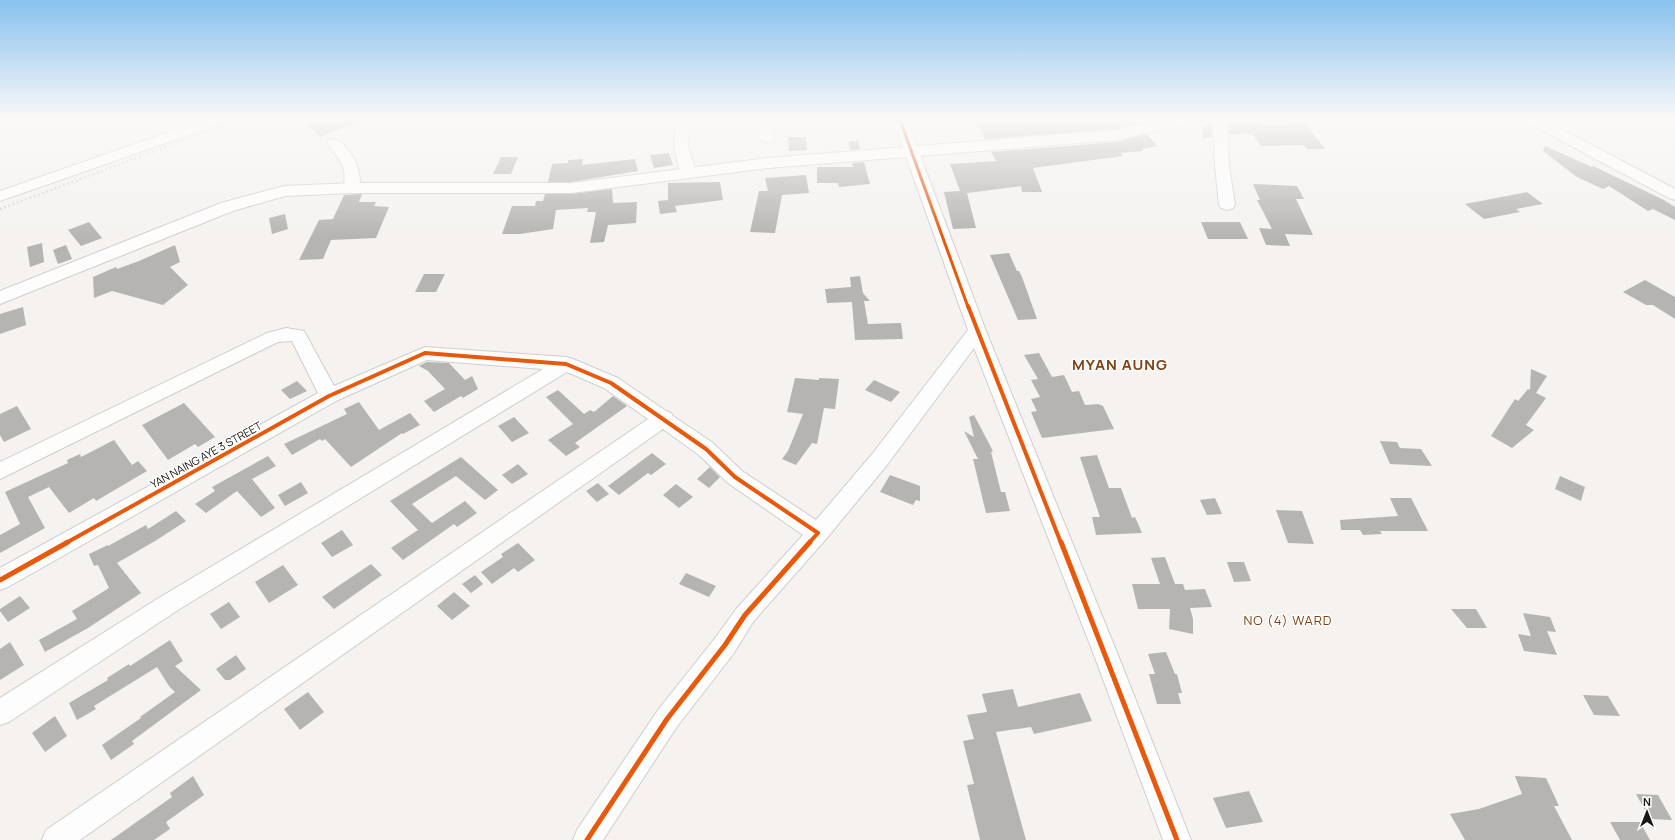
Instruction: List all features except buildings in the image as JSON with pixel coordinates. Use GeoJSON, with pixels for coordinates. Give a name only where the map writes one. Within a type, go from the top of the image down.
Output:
{"type":"FeatureCollection","features":[{"type":"Feature","properties":{"kind":"main road"},"geometry":{"type":"LineString","coordinates":[[0,298],[227,206],[284,191],[352,188],[572,188],[688,172],[813,159]]}},
{"type":"Feature","properties":{"kind":"street"},"geometry":{"type":"LineString","coordinates":[[0,196],[106,159]]}},
{"type":"Feature","properties":{"kind":"street"},"geometry":{"type":"LineString","coordinates":[[347,159],[352,171],[352,188]]}},
{"type":"Feature","properties":{"kind":"street"},"geometry":{"type":"LineString","coordinates":[[685,159],[688,172]]}},
{"type":"Feature","properties":{"kind":"street"},"geometry":{"type":"LineString","coordinates":[[914,159],[977,331],[1178,840]]}},
{"type":"Feature","properties":{"kind":"street"},"geometry":{"type":"LineString","coordinates":[[1222,159],[1227,205]]}},
{"type":"Feature","properties":{"kind":"street"},"geometry":{"type":"LineString","coordinates":[[1608,159],[1675,195]]}},
{"type":"Feature","properties":{"kind":"street"},"geometry":{"type":"LineString","coordinates":[[587,840],[667,719],[725,645],[745,615],[818,533],[880,459],[977,331]]}},
{"type":"Feature","properties":{"kind":"street"},"geometry":{"type":"LineString","coordinates":[[0,471],[273,337],[286,334],[298,335],[329,396]]}},
{"type":"Feature","properties":{"kind":"street","name":"YAN NAING AYE 3 STREET"},"geometry":{"type":"LineString","coordinates":[[0,580],[329,396],[425,353],[566,364]]}},
{"type":"Feature","properties":{"kind":"street"},"geometry":{"type":"LineString","coordinates":[[0,713],[170,603],[566,364],[611,383],[664,418],[706,449],[735,477],[818,533]]}},
{"type":"Feature","properties":{"kind":"street"},"geometry":{"type":"LineString","coordinates":[[56,840],[664,418]]}},
{"type":"Feature","properties":{"kind":"railway"},"geometry":{"type":"LineString","coordinates":[[0,209],[133,159]]}},
{"type":"Feature","properties":{"kind":"cycle path"},"geometry":{"type":"LineString","coordinates":[[914,159],[977,331],[1106,655],[1177,840]]}},
{"type":"Feature","properties":{"kind":"cycle path"},"geometry":{"type":"LineString","coordinates":[[0,580],[329,396],[425,353],[566,364],[611,383],[706,449],[735,477],[818,533],[745,615],[725,645],[667,719],[587,840]]}},
{"type":"Feature","properties":{"kind":"district","name":"MYAN AUNG"},"geometry":{"type":"Point","coordinates":[1120,365]}},
{"type":"Feature","properties":{"kind":"district","name":"NO (4) WARD"},"geometry":{"type":"Point","coordinates":[1288,620]}}]}
